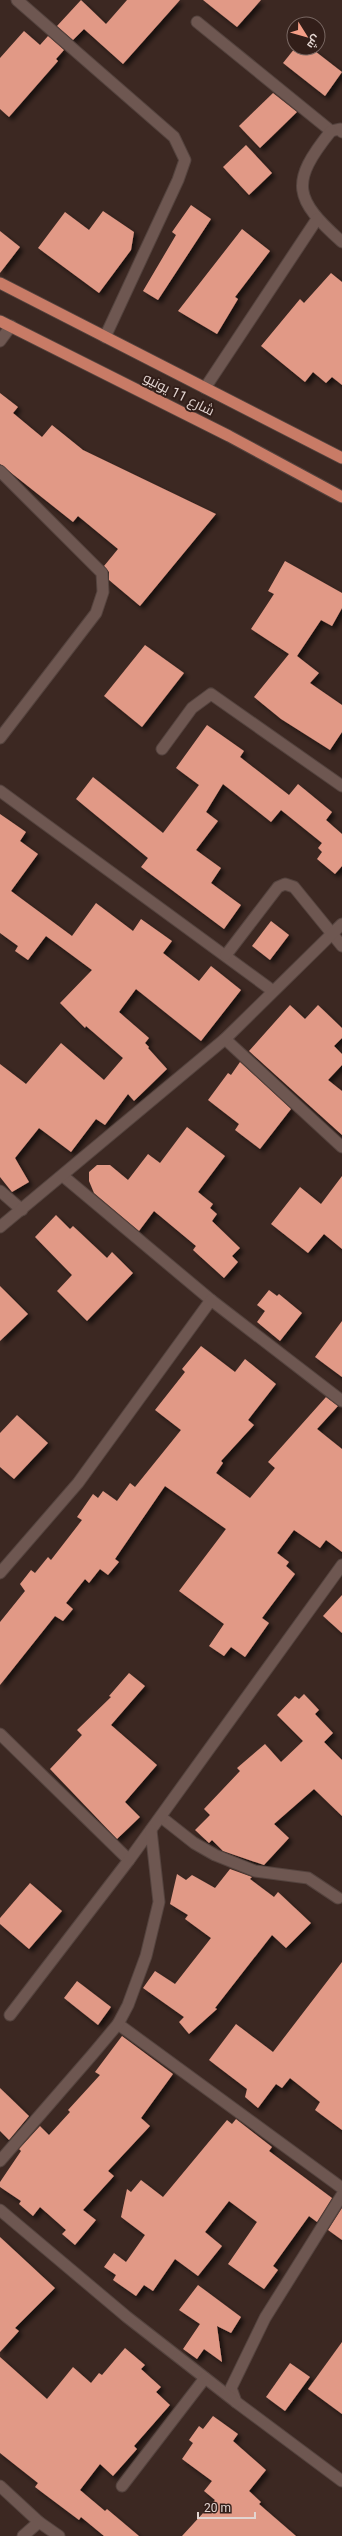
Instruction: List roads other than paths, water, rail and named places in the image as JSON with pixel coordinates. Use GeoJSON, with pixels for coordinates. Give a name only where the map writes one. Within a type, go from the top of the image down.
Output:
{"type":"FeatureCollection","features":[{"type":"Feature","properties":{"kind":"highway","name":"شارع 11 يونيو"},"geometry":{"type":"LineString","coordinates":[[0,283],[342,458]]}},
{"type":"Feature","properties":{"kind":"highway","name":"شارع 11 يونيو"},"geometry":{"type":"LineString","coordinates":[[0,321],[229,436],[342,497]]}},
{"type":"Feature","properties":{"kind":"street"},"geometry":{"type":"LineString","coordinates":[[17,0],[174,137],[185,160],[178,180],[105,337]]}},
{"type":"Feature","properties":{"kind":"street"},"geometry":{"type":"LineString","coordinates":[[197,22],[337,132],[308,162],[303,177],[302,190],[310,211],[342,242]]}},
{"type":"Feature","properties":{"kind":"street"},"geometry":{"type":"LineString","coordinates":[[205,388],[317,219]]}},
{"type":"Feature","properties":{"kind":"street"},"geometry":{"type":"LineString","coordinates":[[0,341],[11,326]]}},
{"type":"Feature","properties":{"kind":"street"},"geometry":{"type":"LineString","coordinates":[[0,471],[102,573],[103,592],[96,613],[0,738]]}},
{"type":"Feature","properties":{"kind":"street"},"geometry":{"type":"LineString","coordinates":[[162,749],[192,708],[211,694],[342,786]]}},
{"type":"Feature","properties":{"kind":"street"},"geometry":{"type":"LineString","coordinates":[[0,791],[226,955],[273,991]]}},
{"type":"Feature","properties":{"kind":"street"},"geometry":{"type":"LineString","coordinates":[[226,955],[278,887],[285,884],[294,887],[342,946]]}},
{"type":"Feature","properties":{"kind":"street"},"geometry":{"type":"LineString","coordinates":[[0,1227],[63,1176],[225,1039],[342,924]]}},
{"type":"Feature","properties":{"kind":"street"},"geometry":{"type":"LineString","coordinates":[[225,1039],[342,1147]]}},
{"type":"Feature","properties":{"kind":"street"},"geometry":{"type":"LineString","coordinates":[[63,1176],[211,1300],[342,1401]]}},
{"type":"Feature","properties":{"kind":"street"},"geometry":{"type":"LineString","coordinates":[[0,1191],[22,1210]]}},
{"type":"Feature","properties":{"kind":"street"},"geometry":{"type":"LineString","coordinates":[[0,1573],[78,1483],[211,1300]]}},
{"type":"Feature","properties":{"kind":"street"},"geometry":{"type":"LineString","coordinates":[[10,2015],[161,1817],[342,1565]]}},
{"type":"Feature","properties":{"kind":"street"},"geometry":{"type":"LineString","coordinates":[[0,1734],[129,1860]]}},
{"type":"Feature","properties":{"kind":"street"},"geometry":{"type":"LineString","coordinates":[[161,1817],[194,1843],[215,1855],[255,1871],[308,1878],[338,1898]]}},
{"type":"Feature","properties":{"kind":"street"},"geometry":{"type":"LineString","coordinates":[[0,2161],[118,2024],[128,2005],[157,1920],[160,1888],[151,1830]]}},
{"type":"Feature","properties":{"kind":"street"},"geometry":{"type":"LineString","coordinates":[[118,2024],[342,2188]]}},
{"type":"Feature","properties":{"kind":"street"},"geometry":{"type":"LineString","coordinates":[[236,2402],[231,2388],[265,2318],[342,2195]]}},
{"type":"Feature","properties":{"kind":"street"},"geometry":{"type":"LineString","coordinates":[[0,2210],[127,2317],[236,2402],[342,2481]]}},
{"type":"Feature","properties":{"kind":"street"},"geometry":{"type":"LineString","coordinates":[[122,2486],[205,2378]]}},
{"type":"Feature","properties":{"kind":"street"},"geometry":{"type":"LineString","coordinates":[[0,2486],[39,2522],[59,2536]]}},
{"type":"Feature","properties":{"kind":"street"},"geometry":{"type":"LineString","coordinates":[[23,2536],[39,2522]]}}]}
